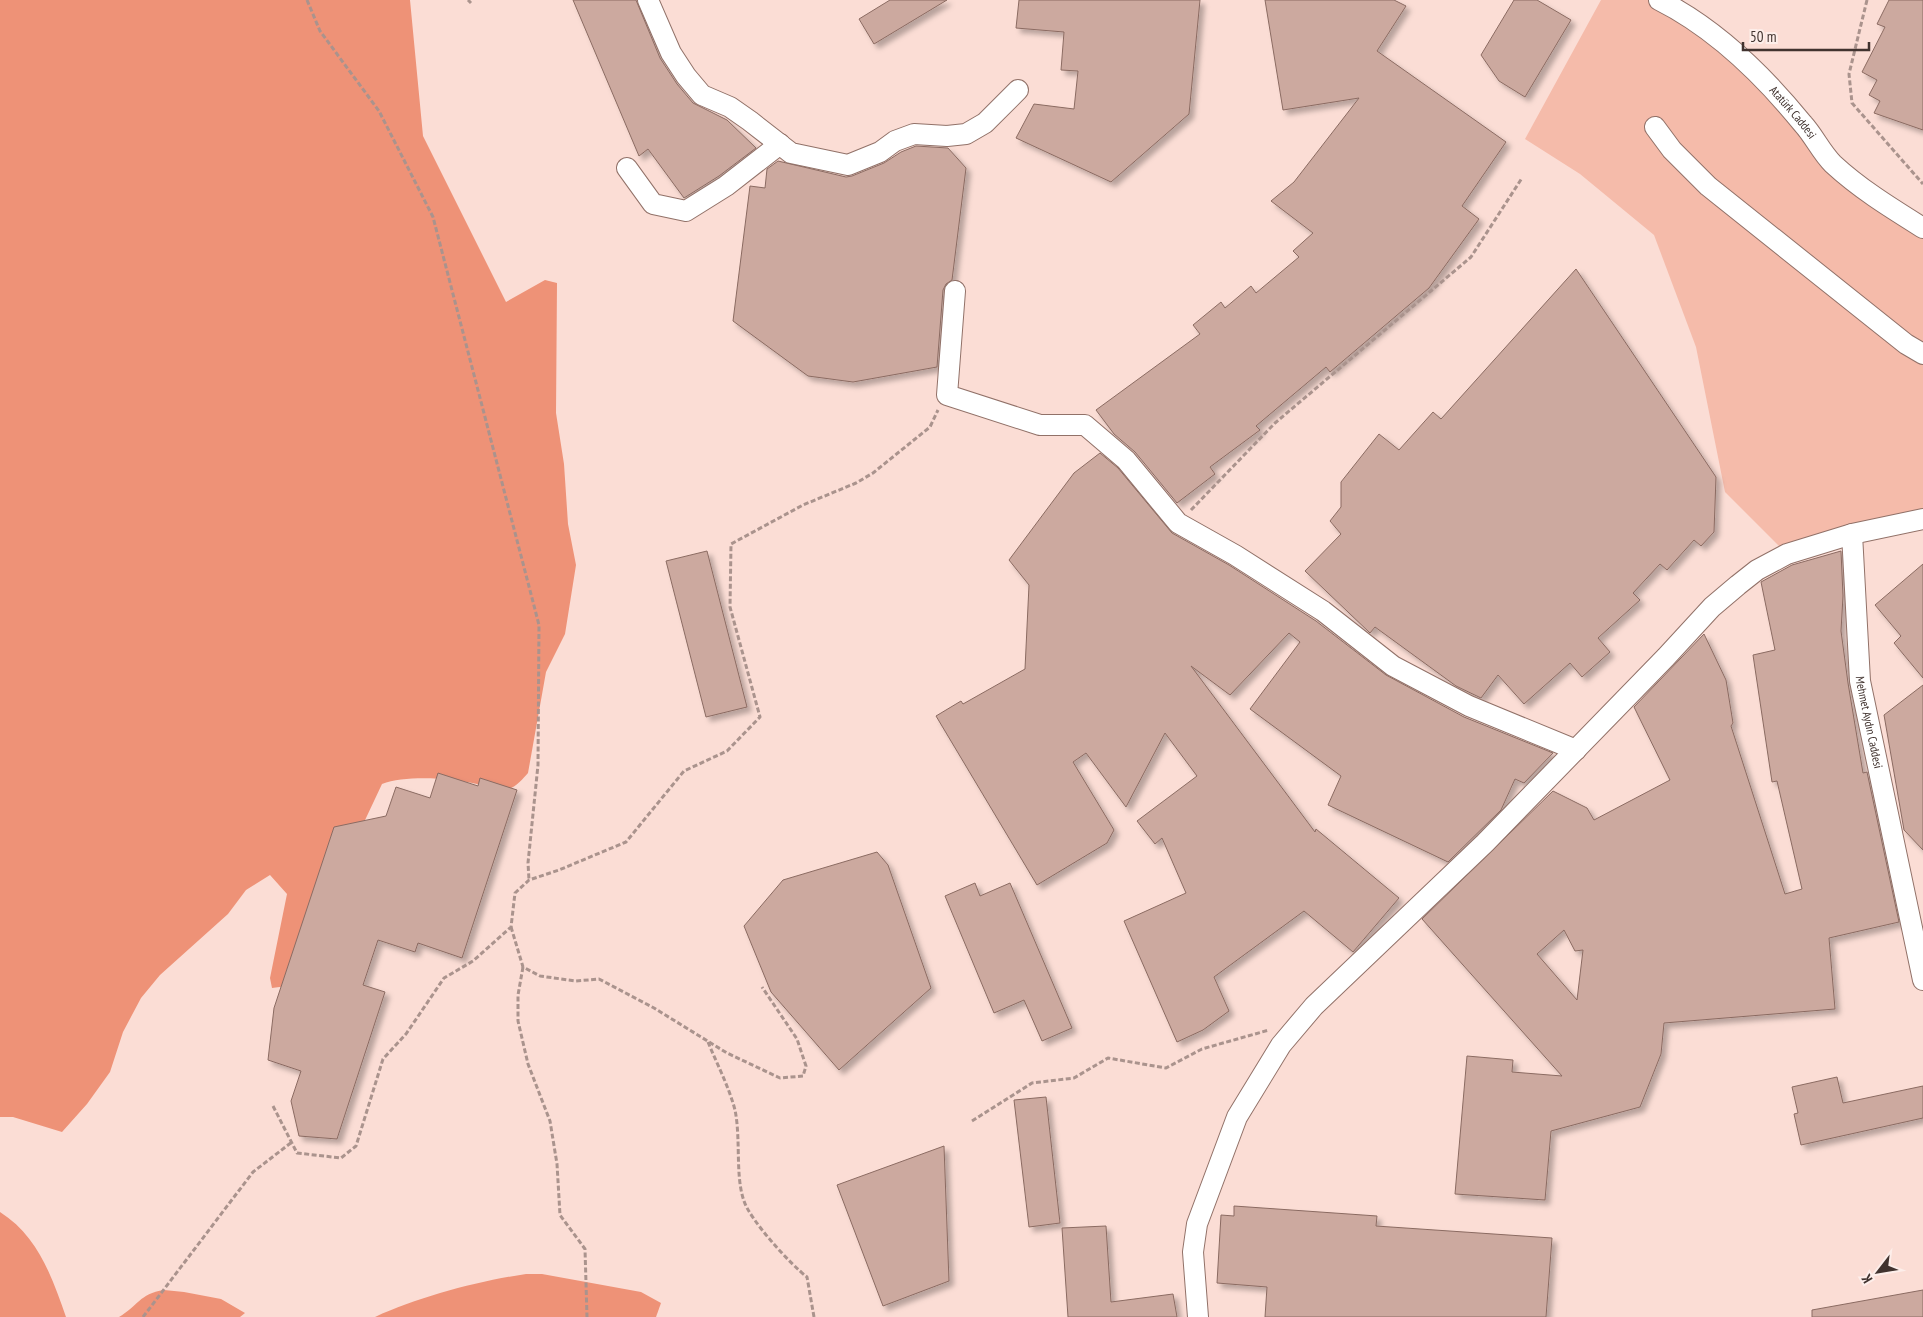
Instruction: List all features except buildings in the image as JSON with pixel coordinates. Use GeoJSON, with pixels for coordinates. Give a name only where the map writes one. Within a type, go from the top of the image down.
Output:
{"type":"FeatureCollection","features":[{"type":"Feature","properties":{"kind":"street"},"geometry":{"type":"LineString","coordinates":[[648,0],[671,53],[686,76],[702,95],[730,107],[791,153],[848,165],[880,152],[895,141],[914,134],[947,136],[966,134],[985,123],[1018,90]]}},
{"type":"Feature","properties":{"kind":"street","name":"Atatürk Caddesi"},"geometry":{"type":"LineString","coordinates":[[1659,0],[1680,10],[1765,80],[1804,124],[1831,162],[1858,185],[1923,228]]}},
{"type":"Feature","properties":{"kind":"street"},"geometry":{"type":"LineString","coordinates":[[1655,127],[1672,150],[1708,186],[1906,344],[1923,354]]}},
{"type":"Feature","properties":{"kind":"street"},"geometry":{"type":"LineString","coordinates":[[627,168],[654,204],[686,211],[726,186],[780,144]]}},
{"type":"Feature","properties":{"kind":"street"},"geometry":{"type":"LineString","coordinates":[[955,291],[947,395],[1040,425],[1085,425],[1126,460],[1178,523],[1235,555],[1323,611],[1393,666],[1469,706],[1576,750]]}},
{"type":"Feature","properties":{"kind":"street"},"geometry":{"type":"LineString","coordinates":[[1198,1317],[1193,1252],[1197,1224],[1237,1117],[1281,1045],[1314,1006],[1486,843],[1712,607],[1738,585],[1757,570],[1787,554],[1852,534],[1923,519]]}},
{"type":"Feature","properties":{"kind":"street","name":"Mehmet Aydın Caddesi"},"geometry":{"type":"LineString","coordinates":[[1852,534],[1860,681],[1918,933],[1923,980]]}},
{"type":"Feature","properties":{"kind":"path"},"geometry":{"type":"LineString","coordinates":[[307,0],[320,31],[379,111],[433,218],[539,626],[538,765],[528,864],[530,880]]}},
{"type":"Feature","properties":{"kind":"path"},"geometry":{"type":"LineString","coordinates":[[468,0],[471,3]]}},
{"type":"Feature","properties":{"kind":"path"},"geometry":{"type":"LineString","coordinates":[[1867,0],[1849,74],[1852,104],[1923,184]]}},
{"type":"Feature","properties":{"kind":"path"},"geometry":{"type":"LineString","coordinates":[[1178,523],[1275,424],[1471,257],[1522,178]]}},
{"type":"Feature","properties":{"kind":"path"},"geometry":{"type":"LineString","coordinates":[[588,1317],[585,1249],[560,1215],[557,1164],[550,1121],[528,1064],[518,1021],[518,995],[523,967],[511,927],[515,893],[530,880],[626,842],[684,771],[728,751],[760,717],[730,607],[731,544],[803,505],[856,483],[873,472],[930,427],[947,395]]}},
{"type":"Feature","properties":{"kind":"path"},"geometry":{"type":"LineString","coordinates":[[273,1106],[297,1153],[341,1158],[356,1146],[383,1059],[406,1034],[444,978],[473,961],[511,927]]}},
{"type":"Feature","properties":{"kind":"path"},"geometry":{"type":"LineString","coordinates":[[523,967],[540,976],[576,981],[599,979],[654,1008],[727,1053],[780,1078],[803,1076],[806,1066],[796,1039],[762,987]]}},
{"type":"Feature","properties":{"kind":"path"},"geometry":{"type":"LineString","coordinates":[[972,1121],[1032,1083],[1074,1078],[1108,1058],[1166,1068],[1202,1049],[1282,1027],[1292,1033]]}},
{"type":"Feature","properties":{"kind":"path"},"geometry":{"type":"LineString","coordinates":[[708,1041],[734,1109],[740,1141],[744,1202],[762,1229],[793,1267],[807,1278],[814,1317]]}},
{"type":"Feature","properties":{"kind":"path"},"geometry":{"type":"LineString","coordinates":[[143,1317],[254,1172],[292,1142]]}},
{"type":"Feature","properties":{"kind":"shaded area"},"geometry":{"type":"Polygon","coordinates":[[[0,0],[410,0],[423,136],[506,302],[545,280],[557,283],[556,413],[564,464],[568,524],[576,565],[565,634],[546,672],[526,776],[514,786],[503,791],[497,791],[477,784],[442,779],[403,779],[382,784],[287,986],[272,988],[270,978],[287,894],[270,875],[246,890],[228,914],[160,975],[141,998],[123,1032],[110,1072],[87,1104],[62,1132],[13,1117],[0,1117],[0,0]]]}},
{"type":"Feature","properties":{"kind":"shaded area"},"geometry":{"type":"Polygon","coordinates":[[[1601,0],[1659,0],[1733,51],[1831,162],[1923,230],[1923,519],[1787,554],[1725,492],[1696,347],[1654,235],[1580,174],[1525,139],[1601,0]]]}},
{"type":"Feature","properties":{"kind":"shaded area"},"geometry":{"type":"Polygon","coordinates":[[[0,1212],[13,1222],[34,1245],[49,1273],[66,1317],[0,1317],[0,1212]]]}},
{"type":"Feature","properties":{"kind":"shaded area"},"geometry":{"type":"Polygon","coordinates":[[[526,1274],[542,1274],[641,1292],[661,1303],[656,1317],[375,1317],[410,1303],[449,1291],[526,1274]]]}},
{"type":"Feature","properties":{"kind":"shaded area"},"geometry":{"type":"Polygon","coordinates":[[[164,1290],[221,1299],[245,1313],[240,1317],[119,1317],[149,1294],[164,1290]]]}}]}
